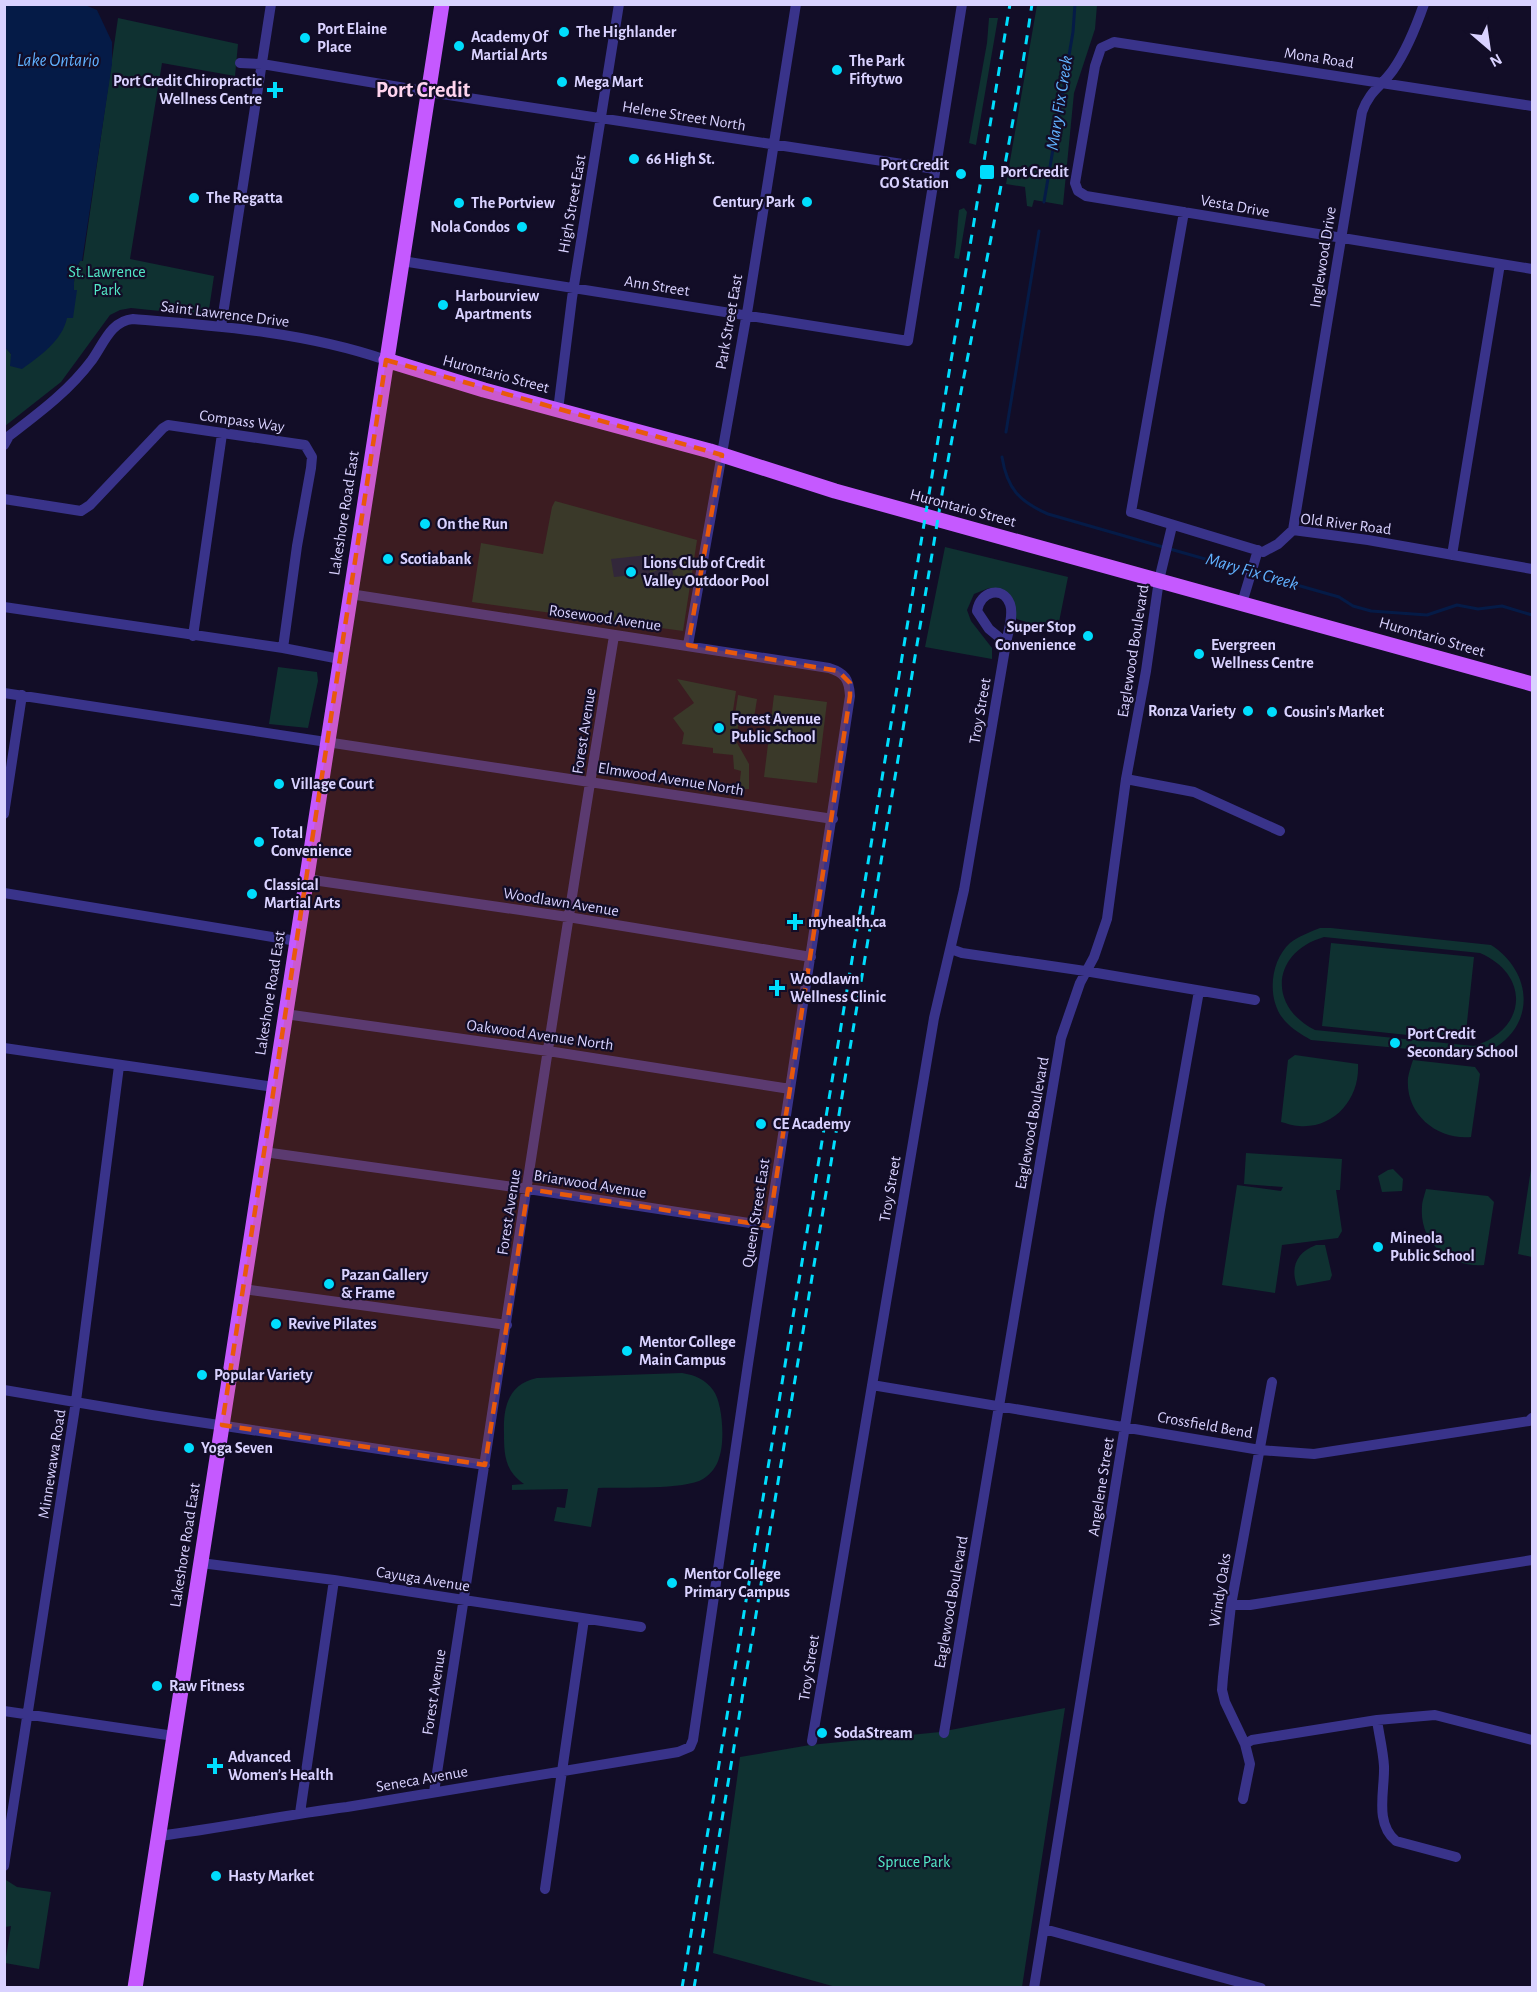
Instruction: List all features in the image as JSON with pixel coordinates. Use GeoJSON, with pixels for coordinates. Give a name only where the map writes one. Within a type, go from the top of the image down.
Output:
{"type":"FeatureCollection","features":[{"type":"Feature","properties":{"kind":"main road","name":"Lakeshore Road East"},"geometry":{"type":"LineString","coordinates":[[135,1988],[442,4]]}},
{"type":"Feature","properties":{"kind":"main road","name":"Hurontario Street"},"geometry":{"type":"LineString","coordinates":[[386,360],[450,381],[722,455],[835,491],[1533,684]]}},
{"type":"Feature","properties":{"kind":"street"},"geometry":{"type":"LineString","coordinates":[[221,327],[271,4]]}},
{"type":"Feature","properties":{"kind":"street","name":"High Street East"},"geometry":{"type":"LineString","coordinates":[[558,410],[573,288],[619,4]]}},
{"type":"Feature","properties":{"kind":"street","name":"Park Street East"},"geometry":{"type":"LineString","coordinates":[[688,645],[746,315],[796,4]]}},
{"type":"Feature","properties":{"kind":"street"},"geometry":{"type":"LineString","coordinates":[[935,170],[962,4]]}},
{"type":"Feature","properties":{"kind":"street","name":"Inglewood Drive"},"geometry":{"type":"LineString","coordinates":[[1293,530],[1362,112],[1367,97],[1392,71],[1412,37],[1424,4]]}},
{"type":"Feature","properties":{"kind":"street","name":"Mona Road"},"geometry":{"type":"LineString","coordinates":[[1101,48],[1114,42],[1533,106]]}},
{"type":"Feature","properties":{"kind":"street","name":"Vesta Drive"},"geometry":{"type":"LineString","coordinates":[[1101,48],[1095,66],[1075,183],[1078,191],[1086,196],[1533,269]]}},
{"type":"Feature","properties":{"kind":"street","name":"Helene Street North"},"geometry":{"type":"LineString","coordinates":[[240,63],[262,64],[935,170]]}},
{"type":"Feature","properties":{"kind":"street","name":"Ann Street"},"geometry":{"type":"LineString","coordinates":[[402,261],[908,341],[935,170]]}},
{"type":"Feature","properties":{"kind":"street"},"geometry":{"type":"LineString","coordinates":[[1184,212],[1131,512],[1258,550],[1242,603]]}},
{"type":"Feature","properties":{"kind":"street"},"geometry":{"type":"LineString","coordinates":[[1452,555],[1500,264]]}},
{"type":"Feature","properties":{"kind":"street","name":"Saint Lawrence Drive"},"geometry":{"type":"LineString","coordinates":[[4,445],[9,436],[57,399],[92,360],[109,333],[122,320],[221,327],[334,344],[386,360]]}},
{"type":"Feature","properties":{"kind":"street","name":"Compass Way"},"geometry":{"type":"LineString","coordinates":[[4,499],[81,510],[90,505],[168,425],[305,445],[312,458],[283,648]]}},
{"type":"Feature","properties":{"kind":"street"},"geometry":{"type":"LineString","coordinates":[[193,636],[222,434]]}},
{"type":"Feature","properties":{"kind":"street","name":"Eaglewood Boulevard"},"geometry":{"type":"LineString","coordinates":[[944,1733],[1061,1038],[1070,1008],[1085,971],[1094,957],[1107,919],[1126,779],[1146,671],[1159,580],[1172,526]]}},
{"type":"Feature","properties":{"kind":"street","name":"Old River Road"},"geometry":{"type":"LineString","coordinates":[[1258,550],[1263,552],[1278,544],[1293,530],[1368,540],[1533,569]]}},
{"type":"Feature","properties":{"kind":"street","name":"Troy Street"},"geometry":{"type":"LineString","coordinates":[[812,1741],[934,1018],[964,890],[1006,643],[1011,610],[1004,595],[997,592],[987,595],[979,602],[977,611],[989,629],[1006,643]]}},
{"type":"Feature","properties":{"kind":"street","name":"Rosewood Avenue"},"geometry":{"type":"LineString","coordinates":[[350,594],[829,668],[844,674],[850,683]]}},
{"type":"Feature","properties":{"kind":"street"},"geometry":{"type":"LineString","coordinates":[[4,607],[283,648],[340,659]]}},
{"type":"Feature","properties":{"kind":"street","name":"Forest Avenue"},"geometry":{"type":"LineString","coordinates":[[434,1792],[568,917],[614,636]]}},
{"type":"Feature","properties":{"kind":"street","name":"Queen Street East"},"geometry":{"type":"LineString","coordinates":[[690,1747],[693,1740],[769,1226],[833,819],[850,683]]}},
{"type":"Feature","properties":{"kind":"street","name":"Elmwood Avenue North"},"geometry":{"type":"LineString","coordinates":[[4,693],[833,819]]}},
{"type":"Feature","properties":{"kind":"street"},"geometry":{"type":"LineString","coordinates":[[4,814],[21,696]]}},
{"type":"Feature","properties":{"kind":"street"},"geometry":{"type":"LineString","coordinates":[[1126,779],[1194,792],[1280,831]]}},
{"type":"Feature","properties":{"kind":"street","name":"Woodlawn Avenue"},"geometry":{"type":"LineString","coordinates":[[306,879],[568,917],[811,957]]}},
{"type":"Feature","properties":{"kind":"street"},"geometry":{"type":"LineString","coordinates":[[4,893],[297,941]]}},
{"type":"Feature","properties":{"kind":"street"},"geometry":{"type":"LineString","coordinates":[[951,949],[962,953],[1255,1000]]}},
{"type":"Feature","properties":{"kind":"street","name":"Angelene Street"},"geometry":{"type":"LineString","coordinates":[[1034,1988],[1160,1210],[1199,991]]}},
{"type":"Feature","properties":{"kind":"street","name":"Oakwood Avenue North"},"geometry":{"type":"LineString","coordinates":[[285,1014],[548,1051],[790,1089]]}},
{"type":"Feature","properties":{"kind":"street"},"geometry":{"type":"LineString","coordinates":[[4,1048],[274,1087]]}},
{"type":"Feature","properties":{"kind":"street","name":"Minnewawa Road"},"geometry":{"type":"LineString","coordinates":[[4,1866],[76,1401],[120,1066]]}},
{"type":"Feature","properties":{"kind":"street","name":"Briarwood Avenue"},"geometry":{"type":"LineString","coordinates":[[264,1152],[528,1188],[769,1226]]}},
{"type":"Feature","properties":{"kind":"street"},"geometry":{"type":"LineString","coordinates":[[243,1289],[507,1326]]}},
{"type":"Feature","properties":{"kind":"street","name":"Windy Oaks"},"geometry":{"type":"LineString","coordinates":[[1243,1799],[1250,1764],[1245,1743],[1225,1702],[1222,1690],[1231,1605],[1272,1382]]}},
{"type":"Feature","properties":{"kind":"street","name":"Crossfield Bend"},"geometry":{"type":"LineString","coordinates":[[872,1385],[1260,1450],[1314,1454],[1529,1421],[1533,1418]]}},
{"type":"Feature","properties":{"kind":"street"},"geometry":{"type":"LineString","coordinates":[[4,1390],[485,1465]]}},
{"type":"Feature","properties":{"kind":"street"},"geometry":{"type":"LineString","coordinates":[[1231,1605],[1250,1605],[1533,1560]]}},
{"type":"Feature","properties":{"kind":"street","name":"Cayuga Avenue"},"geometry":{"type":"LineString","coordinates":[[201,1563],[334,1580],[641,1627]]}},
{"type":"Feature","properties":{"kind":"street"},"geometry":{"type":"LineString","coordinates":[[300,1813],[334,1580]]}},
{"type":"Feature","properties":{"kind":"street"},"geometry":{"type":"LineString","coordinates":[[544,1889],[584,1619]]}},
{"type":"Feature","properties":{"kind":"street"},"geometry":{"type":"LineString","coordinates":[[4,1711],[174,1736]]}},
{"type":"Feature","properties":{"kind":"street"},"geometry":{"type":"LineString","coordinates":[[1245,1743],[1377,1720],[1435,1715],[1533,1740]]}},
{"type":"Feature","properties":{"kind":"street"},"geometry":{"type":"LineString","coordinates":[[1377,1720],[1384,1765],[1383,1816],[1388,1834],[1396,1841],[1456,1857]]}},
{"type":"Feature","properties":{"kind":"street","name":"Seneca Avenue"},"geometry":{"type":"LineString","coordinates":[[159,1836],[300,1813],[347,1808],[678,1752],[690,1747]]}},
{"type":"Feature","properties":{"kind":"street"},"geometry":{"type":"LineString","coordinates":[[1044,1929],[1262,1988]]}},
{"type":"Feature","properties":{"kind":"highlighted area"},"geometry":{"type":"Polygon","coordinates":[[[386,360],[722,455],[688,645],[838,671],[850,683],[850,696],[769,1226],[528,1189],[485,1465],[222,1425],[386,360]]]}},
{"type":"Feature","properties":{"kind":"green space"},"geometry":{"type":"Polygon","coordinates":[[[1037,5],[1097,5],[1095,29],[1074,93],[1063,205],[1034,200],[1032,207],[1027,206],[1025,187],[1006,184],[1037,5]]]}},
{"type":"Feature","properties":{"kind":"green space","name":"St. Lawrence Park"},"geometry":{"type":"Polygon","coordinates":[[[118,18],[238,44],[235,76],[162,63],[130,259],[214,276],[208,316],[131,308],[110,315],[61,382],[5,426],[4,346],[11,354],[11,361],[64,320],[72,303],[77,268],[80,261],[83,261],[118,18]]]}},
{"type":"Feature","properties":{"kind":"green space"},"geometry":{"type":"Polygon","coordinates":[[[989,18],[998,18],[976,145],[969,143],[987,43],[989,18]]]}},
{"type":"Feature","properties":{"kind":"green space"},"geometry":{"type":"Polygon","coordinates":[[[964,208],[967,212],[959,259],[954,258],[959,210],[964,208]]]}},
{"type":"Feature","properties":{"kind":"green space"},"geometry":{"type":"Polygon","coordinates":[[[555,501],[697,540],[683,631],[472,602],[481,543],[543,554],[555,501]]]}},
{"type":"Feature","properties":{"kind":"green space"},"geometry":{"type":"Polygon","coordinates":[[[945,547],[1068,577],[1057,632],[1011,617],[1005,593],[989,588],[974,594],[967,610],[971,621],[992,648],[992,659],[925,647],[945,547]]]}},
{"type":"Feature","properties":{"kind":"green space"},"geometry":{"type":"Polygon","coordinates":[[[278,667],[317,672],[318,681],[308,728],[269,724],[278,667]]]}},
{"type":"Feature","properties":{"kind":"green space"},"geometry":{"type":"Polygon","coordinates":[[[677,679],[736,691],[732,717],[739,719],[736,741],[749,764],[749,789],[739,789],[741,771],[734,769],[733,755],[713,753],[713,748],[682,744],[684,733],[673,718],[694,703],[677,679]]]}},
{"type":"Feature","properties":{"kind":"green space"},"geometry":{"type":"Polygon","coordinates":[[[738,695],[757,699],[754,718],[735,715],[738,695]]]}},
{"type":"Feature","properties":{"kind":"green space"},"geometry":{"type":"Polygon","coordinates":[[[774,695],[827,702],[817,783],[764,777],[774,695]]]}},
{"type":"Feature","properties":{"kind":"green space"},"geometry":{"type":"Polygon","coordinates":[[[1320,928],[1491,945],[1504,955],[1521,981],[1524,995],[1523,1009],[1518,1023],[1509,1036],[1496,1047],[1475,1055],[1311,1040],[1285,1021],[1279,1012],[1273,992],[1273,981],[1278,960],[1290,943],[1320,928]],[[1324,937],[1307,944],[1294,954],[1286,967],[1282,980],[1283,994],[1299,1020],[1315,1030],[1474,1046],[1492,1038],[1504,1028],[1513,1015],[1516,1002],[1514,988],[1508,975],[1497,963],[1480,953],[1324,937]]]}},
{"type":"Feature","properties":{"kind":"green space"},"geometry":{"type":"Polygon","coordinates":[[[1331,943],[1474,957],[1465,1041],[1322,1026],[1331,943]]]}},
{"type":"Feature","properties":{"kind":"green space"},"geometry":{"type":"Polygon","coordinates":[[[1295,1055],[1358,1064],[1355,1088],[1343,1109],[1334,1117],[1312,1126],[1281,1122],[1288,1060],[1295,1055]]]}},
{"type":"Feature","properties":{"kind":"green space"},"geometry":{"type":"Polygon","coordinates":[[[1413,1060],[1475,1067],[1480,1074],[1471,1137],[1446,1134],[1435,1129],[1418,1113],[1408,1091],[1408,1078],[1413,1060]]]}},
{"type":"Feature","properties":{"kind":"green space"},"geometry":{"type":"Polygon","coordinates":[[[1246,1153],[1342,1159],[1340,1190],[1336,1190],[1342,1231],[1338,1238],[1282,1245],[1275,1293],[1222,1285],[1237,1185],[1281,1191],[1283,1187],[1244,1184],[1246,1153]]]}},
{"type":"Feature","properties":{"kind":"green space"},"geometry":{"type":"Polygon","coordinates":[[[1393,1169],[1403,1179],[1402,1191],[1382,1192],[1378,1176],[1393,1169]]]}},
{"type":"Feature","properties":{"kind":"green space"},"geometry":{"type":"Polygon","coordinates":[[[1532,1169],[1532,1257],[1518,1254],[1532,1169]]]}},
{"type":"Feature","properties":{"kind":"green space"},"geometry":{"type":"Polygon","coordinates":[[[1426,1189],[1488,1196],[1494,1202],[1484,1265],[1460,1262],[1440,1251],[1432,1242],[1422,1220],[1422,1205],[1426,1189]]]}},
{"type":"Feature","properties":{"kind":"green space"},"geometry":{"type":"Polygon","coordinates":[[[1316,1245],[1325,1245],[1332,1275],[1330,1280],[1297,1286],[1294,1273],[1297,1261],[1304,1252],[1316,1245]]]}},
{"type":"Feature","properties":{"kind":"green space"},"geometry":{"type":"Polygon","coordinates":[[[682,1373],[707,1383],[719,1404],[721,1451],[709,1475],[694,1483],[682,1485],[598,1488],[591,1527],[554,1521],[557,1507],[565,1508],[568,1489],[512,1490],[512,1485],[524,1484],[513,1474],[507,1462],[504,1448],[504,1424],[509,1398],[519,1386],[537,1378],[682,1373]]]}},
{"type":"Feature","properties":{"kind":"green space","name":"Spruce Park"},"geometry":{"type":"Polygon","coordinates":[[[1065,1708],[1022,1987],[836,1987],[713,1953],[740,1757],[810,1745],[940,1732],[1065,1708]]]}},
{"type":"Feature","properties":{"kind":"green space"},"geometry":{"type":"Polygon","coordinates":[[[6,1880],[17,1887],[51,1892],[39,1969],[5,1963],[11,1926],[5,1927],[6,1880]]]}},
{"type":"Feature","properties":{"kind":"water","name":"Lake Ontario"},"geometry":{"type":"Polygon","coordinates":[[[4,5],[85,5],[97,10],[112,42],[112,64],[82,261],[75,275],[74,290],[77,290],[73,318],[67,318],[55,341],[22,369],[10,366],[11,354],[4,346],[4,5]]]}},
{"type":"Feature","properties":{"kind":"water","name":"Lions Club of Credit Valley Outdoor Pool"},"geometry":{"type":"Polygon","coordinates":[[[648,555],[650,573],[671,565],[673,586],[643,581],[644,574],[614,577],[611,559],[648,555]]]}},
{"type":"Feature","properties":{"kind":"waterway","name":"Mary Fix Creek"},"geometry":{"type":"LineString","coordinates":[[1044,202],[1073,32],[1075,4]]}},
{"type":"Feature","properties":{"kind":"waterway","name":"Mary Fix Creek"},"geometry":{"type":"LineString","coordinates":[[1006,432],[1039,231]]}},
{"type":"Feature","properties":{"kind":"waterway","name":"Mary Fix Creek"},"geometry":{"type":"LineString","coordinates":[[1002,457],[1011,486],[1030,505],[1048,514],[1163,547]]}},
{"type":"Feature","properties":{"kind":"waterway","name":"Mary Fix Creek"},"geometry":{"type":"LineString","coordinates":[[1170,549],[1339,597],[1353,606],[1371,611],[1427,615],[1457,605],[1478,609],[1502,606],[1532,615]]}},
{"type":"Feature","properties":{"kind":"railway"},"geometry":{"type":"LineString","coordinates":[[682,1988],[1010,4]]}},
{"type":"Feature","properties":{"kind":"railway"},"geometry":{"type":"LineString","coordinates":[[694,1988],[943,488],[1001,186],[1032,4]]}},
{"type":"Feature","properties":{"kind":"place","name":"The Highlander"},"geometry":{"type":"Point","coordinates":[564,32]}},
{"type":"Feature","properties":{"kind":"place","name":"Port Elaine Place"},"geometry":{"type":"Point","coordinates":[305,38]}},
{"type":"Feature","properties":{"kind":"place","name":"Academy Of Martial Arts"},"geometry":{"type":"Point","coordinates":[459,46]}},
{"type":"Feature","properties":{"kind":"place","name":"The Park Fiftytwo"},"geometry":{"type":"Point","coordinates":[837,70]}},
{"type":"Feature","properties":{"kind":"place","name":"Mega Mart"},"geometry":{"type":"Point","coordinates":[562,82]}},
{"type":"Feature","properties":{"kind":"place","name":"Port Credit Chiropractic Wellness Centre"},"geometry":{"type":"Point","coordinates":[275,90]}},
{"type":"Feature","properties":{"kind":"place","name":"66 High St."},"geometry":{"type":"Point","coordinates":[634,159]}},
{"type":"Feature","properties":{"kind":"place","name":"Port Credit"},"geometry":{"type":"Point","coordinates":[987,172]}},
{"type":"Feature","properties":{"kind":"place","name":"Port Credit GO Station"},"geometry":{"type":"Point","coordinates":[961,174]}},
{"type":"Feature","properties":{"kind":"place","name":"The Regatta"},"geometry":{"type":"Point","coordinates":[194,198]}},
{"type":"Feature","properties":{"kind":"place","name":"Century Park"},"geometry":{"type":"Point","coordinates":[807,202]}},
{"type":"Feature","properties":{"kind":"place","name":"The Portview"},"geometry":{"type":"Point","coordinates":[459,203]}},
{"type":"Feature","properties":{"kind":"place","name":"Nola Condos"},"geometry":{"type":"Point","coordinates":[522,227]}},
{"type":"Feature","properties":{"kind":"place","name":"Harbourview Apartments"},"geometry":{"type":"Point","coordinates":[443,305]}},
{"type":"Feature","properties":{"kind":"place","name":"On the Run"},"geometry":{"type":"Point","coordinates":[425,524]}},
{"type":"Feature","properties":{"kind":"place","name":"Scotiabank"},"geometry":{"type":"Point","coordinates":[388,559]}},
{"type":"Feature","properties":{"kind":"place","name":"Lions Club of Credit Valley Outdoor Pool"},"geometry":{"type":"Point","coordinates":[631,572]}},
{"type":"Feature","properties":{"kind":"place","name":"Super Stop Convenience"},"geometry":{"type":"Point","coordinates":[1088,636]}},
{"type":"Feature","properties":{"kind":"place","name":"Evergreen Wellness Centre"},"geometry":{"type":"Point","coordinates":[1199,654]}},
{"type":"Feature","properties":{"kind":"place","name":"Ronza Variety"},"geometry":{"type":"Point","coordinates":[1248,711]}},
{"type":"Feature","properties":{"kind":"place","name":"Cousin's Market"},"geometry":{"type":"Point","coordinates":[1272,712]}},
{"type":"Feature","properties":{"kind":"place","name":"Forest Avenue Public School"},"geometry":{"type":"Point","coordinates":[719,728]}},
{"type":"Feature","properties":{"kind":"place","name":"Village Court"},"geometry":{"type":"Point","coordinates":[279,784]}},
{"type":"Feature","properties":{"kind":"place","name":"Total Convenience"},"geometry":{"type":"Point","coordinates":[259,842]}},
{"type":"Feature","properties":{"kind":"place","name":"Classical Martial Arts"},"geometry":{"type":"Point","coordinates":[252,894]}},
{"type":"Feature","properties":{"kind":"place","name":"myhealth.ca"},"geometry":{"type":"Point","coordinates":[795,922]}},
{"type":"Feature","properties":{"kind":"place","name":"Woodlawn Wellness Clinic"},"geometry":{"type":"Point","coordinates":[777,988]}},
{"type":"Feature","properties":{"kind":"place","name":"Port Credit Secondary School"},"geometry":{"type":"Point","coordinates":[1395,1043]}},
{"type":"Feature","properties":{"kind":"place","name":"CE Academy"},"geometry":{"type":"Point","coordinates":[761,1124]}},
{"type":"Feature","properties":{"kind":"place","name":"Mineola Public School"},"geometry":{"type":"Point","coordinates":[1378,1247]}},
{"type":"Feature","properties":{"kind":"place","name":"Pazan Gallery & Frame"},"geometry":{"type":"Point","coordinates":[329,1284]}},
{"type":"Feature","properties":{"kind":"place","name":"Revive Pilates"},"geometry":{"type":"Point","coordinates":[276,1324]}},
{"type":"Feature","properties":{"kind":"place","name":"Mentor College Main Campus"},"geometry":{"type":"Point","coordinates":[627,1351]}},
{"type":"Feature","properties":{"kind":"place","name":"Popular Variety"},"geometry":{"type":"Point","coordinates":[202,1375]}},
{"type":"Feature","properties":{"kind":"place","name":"Yoga Seven"},"geometry":{"type":"Point","coordinates":[189,1448]}},
{"type":"Feature","properties":{"kind":"place","name":"Mentor College Primary Campus"},"geometry":{"type":"Point","coordinates":[672,1583]}},
{"type":"Feature","properties":{"kind":"place","name":"Raw Fitness"},"geometry":{"type":"Point","coordinates":[157,1686]}},
{"type":"Feature","properties":{"kind":"place","name":"SodaStream"},"geometry":{"type":"Point","coordinates":[822,1733]}},
{"type":"Feature","properties":{"kind":"place","name":"Advanced Women’s Health"},"geometry":{"type":"Point","coordinates":[215,1766]}},
{"type":"Feature","properties":{"kind":"place","name":"Hasty Market"},"geometry":{"type":"Point","coordinates":[216,1876]}},
{"type":"Feature","properties":{"kind":"district","name":"Port Credit"},"geometry":{"type":"Point","coordinates":[423,90]}}]}
